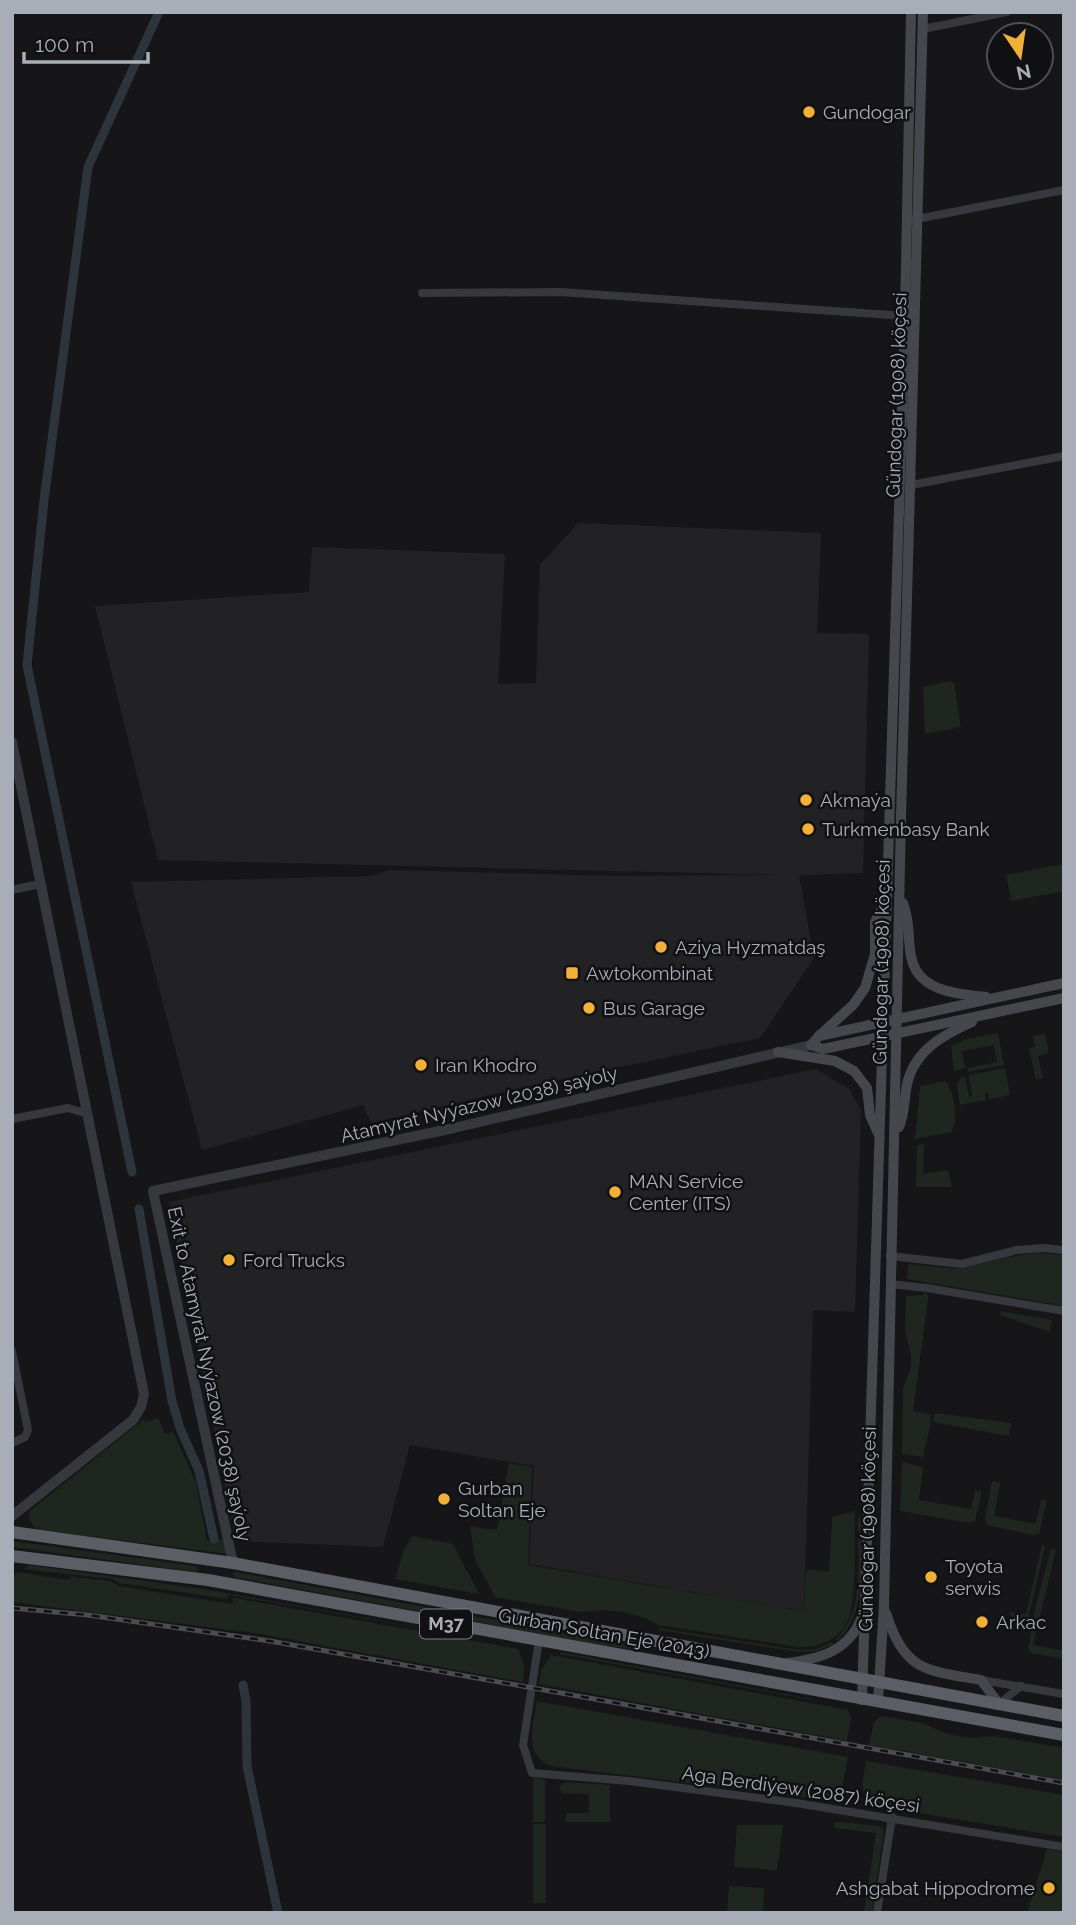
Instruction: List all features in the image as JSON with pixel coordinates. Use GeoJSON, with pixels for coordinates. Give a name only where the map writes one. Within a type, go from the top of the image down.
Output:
{"type":"FeatureCollection","features":[{"type":"Feature","properties":{"kind":"highway","name":"Gurban Soltan Eje (2043)"},"geometry":{"type":"LineString","coordinates":[[12,1532],[233,1563],[1064,1716]]}},
{"type":"Feature","properties":{"kind":"highway","name":"Gurban Soltan Eje (2043)"},"geometry":{"type":"LineString","coordinates":[[12,1556],[208,1580],[1064,1735]]}},
{"type":"Feature","properties":{"kind":"main road","name":"Gündogar (1908) köçesi"},"geometry":{"type":"LineString","coordinates":[[878,1702],[884,1605],[890,1256],[901,896],[906,221],[911,12]]}},
{"type":"Feature","properties":{"kind":"main road","name":"Gündogar (1908) köçesi"},"geometry":{"type":"LineString","coordinates":[[862,1700],[887,898],[919,220],[923,12]]}},
{"type":"Feature","properties":{"kind":"main road"},"geometry":{"type":"LineString","coordinates":[[901,896],[909,921],[911,960],[920,976],[933,987],[944,991],[996,998]]}},
{"type":"Feature","properties":{"kind":"main road"},"geometry":{"type":"LineString","coordinates":[[811,1045],[833,1021],[846,1012],[865,988],[875,954],[875,922],[887,898]]}},
{"type":"Feature","properties":{"kind":"main road"},"geometry":{"type":"LineString","coordinates":[[819,1036],[1064,984]]}},
{"type":"Feature","properties":{"kind":"main road","name":"Atamyrat Nyýazow (2038) şaýoly"},"geometry":{"type":"LineString","coordinates":[[811,1045],[823,1049],[1064,998]]}},
{"type":"Feature","properties":{"kind":"main road"},"geometry":{"type":"LineString","coordinates":[[895,1136],[904,1115],[913,1068],[923,1052],[951,1031],[998,1012]]}},
{"type":"Feature","properties":{"kind":"main road"},"geometry":{"type":"LineString","coordinates":[[778,1052],[835,1061],[854,1071],[867,1088],[870,1115],[880,1135]]}},
{"type":"Feature","properties":{"kind":"main road"},"geometry":{"type":"LineString","coordinates":[[875,1282],[890,1284]]}},
{"type":"Feature","properties":{"kind":"main road"},"geometry":{"type":"LineString","coordinates":[[884,1605],[898,1644],[914,1663],[939,1672],[981,1680],[999,1704]]}},
{"type":"Feature","properties":{"kind":"main road"},"geometry":{"type":"LineString","coordinates":[[774,1664],[816,1658],[839,1648],[858,1628],[865,1606]]}},
{"type":"Feature","properties":{"kind":"street"},"geometry":{"type":"LineString","coordinates":[[923,29],[1007,12]]}},
{"type":"Feature","properties":{"kind":"street"},"geometry":{"type":"LineString","coordinates":[[906,221],[1064,190]]}},
{"type":"Feature","properties":{"kind":"street"},"geometry":{"type":"LineString","coordinates":[[422,293],[561,292],[905,316]]}},
{"type":"Feature","properties":{"kind":"street"},"geometry":{"type":"LineString","coordinates":[[905,485],[1064,456]]}},
{"type":"Feature","properties":{"kind":"street"},"geometry":{"type":"LineString","coordinates":[[12,742],[144,1388],[143,1402],[133,1420],[12,1516]]}},
{"type":"Feature","properties":{"kind":"street"},"geometry":{"type":"LineString","coordinates":[[12,890],[40,884]]}},
{"type":"Feature","properties":{"kind":"street","name":"Atamyrat Nyýazow (2038) şaýoly"},"geometry":{"type":"LineString","coordinates":[[153,1191],[454,1128],[811,1045]]}},
{"type":"Feature","properties":{"kind":"street"},"geometry":{"type":"LineString","coordinates":[[12,1119],[68,1108],[88,1114]]}},
{"type":"Feature","properties":{"kind":"street","name":"Exit to Atamyrat Nyýazow (2038) şaýoly"},"geometry":{"type":"LineString","coordinates":[[153,1191],[233,1563]]}},
{"type":"Feature","properties":{"kind":"street"},"geometry":{"type":"LineString","coordinates":[[890,1256],[962,1264],[1017,1250],[1044,1248],[1064,1251]]}},
{"type":"Feature","properties":{"kind":"street"},"geometry":{"type":"LineString","coordinates":[[890,1284],[1064,1311]]}},
{"type":"Feature","properties":{"kind":"street"},"geometry":{"type":"LineString","coordinates":[[12,1351],[28,1427],[24,1437],[12,1443]]}},
{"type":"Feature","properties":{"kind":"street","name":"Aga Berdiýew (2087) köçesi"},"geometry":{"type":"LineString","coordinates":[[539,1640],[523,1745],[532,1773],[629,1781],[892,1817],[1064,1847]]}},
{"type":"Feature","properties":{"kind":"street"},"geometry":{"type":"LineString","coordinates":[[981,1680],[1064,1694]]}},
{"type":"Feature","properties":{"kind":"street"},"geometry":{"type":"LineString","coordinates":[[999,1704],[1021,1686]]}},
{"type":"Feature","properties":{"kind":"street"},"geometry":{"type":"LineString","coordinates":[[877,1913],[892,1817]]}},
{"type":"Feature","properties":{"kind":"shaded area"},"geometry":{"type":"Polygon","coordinates":[[[578,523],[821,533],[817,633],[869,634],[863,873],[799,875],[814,958],[760,1038],[524,1087],[371,1123],[363,1105],[202,1150],[131,882],[371,876],[390,870],[616,876],[783,875],[158,860],[95,606],[309,592],[312,547],[505,554],[498,684],[536,683],[540,565],[578,523]]]}},
{"type":"Feature","properties":{"kind":"shaded area"},"geometry":{"type":"Polygon","coordinates":[[[950,681],[954,683],[961,727],[925,734],[923,687],[950,681]]]}},
{"type":"Feature","properties":{"kind":"shaded area"},"geometry":{"type":"Polygon","coordinates":[[[1064,864],[1064,891],[1011,901],[1006,875],[1064,864]]]}},
{"type":"Feature","properties":{"kind":"shaded area"},"geometry":{"type":"Polygon","coordinates":[[[998,1033],[1004,1065],[968,1072],[967,1068],[997,1062],[994,1045],[962,1051],[965,1068],[954,1071],[951,1046],[967,1039],[998,1033]]]}},
{"type":"Feature","properties":{"kind":"shaded area"},"geometry":{"type":"Polygon","coordinates":[[[1045,1033],[1049,1053],[1038,1056],[1043,1078],[1036,1080],[1029,1048],[1035,1047],[1033,1036],[1045,1033]]]}},
{"type":"Feature","properties":{"kind":"shaded area"},"geometry":{"type":"Polygon","coordinates":[[[1005,1068],[1010,1095],[989,1099],[988,1093],[985,1093],[986,1100],[960,1105],[957,1085],[961,1077],[965,1076],[969,1097],[972,1096],[969,1075],[1005,1068]]]}},
{"type":"Feature","properties":{"kind":"shaded area"},"geometry":{"type":"Polygon","coordinates":[[[816,1069],[849,1089],[861,1110],[855,1312],[813,1310],[804,1611],[529,1564],[534,1466],[410,1445],[383,1547],[236,1541],[169,1202],[816,1069]]]}},
{"type":"Feature","properties":{"kind":"shaded area"},"geometry":{"type":"Polygon","coordinates":[[[945,1081],[954,1106],[952,1132],[915,1139],[920,1086],[945,1081]]]}},
{"type":"Feature","properties":{"kind":"shaded area"},"geometry":{"type":"Polygon","coordinates":[[[924,1144],[923,1174],[948,1170],[952,1187],[916,1187],[917,1145],[924,1144]]]}},
{"type":"Feature","properties":{"kind":"shaded area"},"geometry":{"type":"Polygon","coordinates":[[[1036,1253],[1064,1255],[1064,1306],[907,1279],[908,1264],[959,1269],[1036,1253]]]}},
{"type":"Feature","properties":{"kind":"shaded area"},"geometry":{"type":"Polygon","coordinates":[[[924,1292],[928,1299],[913,1411],[931,1415],[923,1457],[902,1454],[903,1388],[911,1367],[905,1330],[906,1296],[924,1295],[924,1292]]]}},
{"type":"Feature","properties":{"kind":"shaded area"},"geometry":{"type":"Polygon","coordinates":[[[1000,1311],[1052,1320],[1050,1332],[1000,1315],[1000,1311]]]}},
{"type":"Feature","properties":{"kind":"shaded area"},"geometry":{"type":"Polygon","coordinates":[[[935,1413],[1011,1423],[1009,1436],[933,1422],[935,1413]]]}},
{"type":"Feature","properties":{"kind":"shaded area"},"geometry":{"type":"Polygon","coordinates":[[[158,1418],[165,1434],[173,1431],[196,1483],[207,1541],[223,1539],[228,1554],[34,1527],[28,1517],[31,1510],[143,1420],[146,1422],[158,1418]]]}},
{"type":"Feature","properties":{"kind":"shaded area"},"geometry":{"type":"Polygon","coordinates":[[[902,1462],[923,1467],[919,1500],[971,1509],[975,1490],[982,1491],[975,1521],[970,1523],[900,1511],[902,1462]]]}},
{"type":"Feature","properties":{"kind":"shaded area"},"geometry":{"type":"Polygon","coordinates":[[[509,1463],[532,1467],[528,1565],[804,1611],[806,1570],[829,1571],[832,1517],[855,1511],[854,1587],[846,1625],[842,1631],[825,1642],[799,1647],[659,1625],[640,1616],[622,1612],[580,1612],[495,1597],[475,1559],[470,1526],[497,1530],[509,1463]]]}},
{"type":"Feature","properties":{"kind":"shaded area"},"geometry":{"type":"Polygon","coordinates":[[[992,1481],[1000,1483],[994,1516],[1036,1524],[1041,1499],[1047,1500],[1039,1534],[987,1525],[985,1519],[992,1481]]]}},
{"type":"Feature","properties":{"kind":"shaded area"},"geometry":{"type":"Polygon","coordinates":[[[858,1518],[861,1518],[861,1549],[858,1600],[848,1629],[838,1640],[836,1639],[846,1628],[856,1599],[859,1565],[858,1518]]]}},
{"type":"Feature","properties":{"kind":"shaded area"},"geometry":{"type":"Polygon","coordinates":[[[412,1536],[453,1544],[479,1594],[395,1579],[404,1550],[412,1536]]]}},
{"type":"Feature","properties":{"kind":"shaded area"},"geometry":{"type":"Polygon","coordinates":[[[12,1541],[196,1566],[198,1570],[195,1572],[12,1547],[12,1541]]]}},
{"type":"Feature","properties":{"kind":"shaded area"},"geometry":{"type":"Polygon","coordinates":[[[1042,1545],[1045,1546],[1027,1623],[1009,1622],[1011,1612],[1026,1614],[1042,1545]]]}},
{"type":"Feature","properties":{"kind":"shaded area"},"geometry":{"type":"Polygon","coordinates":[[[1051,1549],[1056,1550],[1033,1645],[1064,1651],[1064,1659],[1032,1653],[1028,1649],[1035,1609],[1051,1549]]]}},
{"type":"Feature","properties":{"kind":"shaded area"},"geometry":{"type":"Polygon","coordinates":[[[30,1565],[209,1590],[512,1644],[229,1595],[228,1599],[119,1583],[113,1579],[23,1569],[30,1565]]]}},
{"type":"Feature","properties":{"kind":"shaded area"},"geometry":{"type":"Polygon","coordinates":[[[20,1572],[67,1580],[72,1577],[111,1581],[119,1586],[232,1604],[234,1598],[518,1649],[524,1665],[523,1682],[254,1633],[12,1602],[12,1576],[20,1572]]]}},
{"type":"Feature","properties":{"kind":"shaded area"},"geometry":{"type":"Polygon","coordinates":[[[232,1573],[632,1646],[631,1649],[602,1645],[234,1577],[232,1573]]]}},
{"type":"Feature","properties":{"kind":"shaded area"},"geometry":{"type":"Polygon","coordinates":[[[658,1628],[799,1650],[816,1649],[832,1642],[834,1644],[817,1651],[799,1652],[658,1628]]]}},
{"type":"Feature","properties":{"kind":"shaded area"},"geometry":{"type":"Polygon","coordinates":[[[560,1654],[812,1699],[812,1700],[560,1654]]]}},
{"type":"Feature","properties":{"kind":"shaded area"},"geometry":{"type":"Polygon","coordinates":[[[551,1655],[848,1710],[851,1719],[847,1741],[539,1684],[541,1670],[551,1655]]]}},
{"type":"Feature","properties":{"kind":"shaded area"},"geometry":{"type":"Polygon","coordinates":[[[537,1701],[848,1757],[842,1788],[838,1796],[828,1800],[551,1766],[542,1761],[533,1746],[532,1729],[537,1701]]]}},
{"type":"Feature","properties":{"kind":"shaded area"},"geometry":{"type":"Polygon","coordinates":[[[881,1716],[922,1723],[948,1734],[970,1738],[994,1736],[1064,1748],[1064,1780],[869,1745],[874,1722],[881,1716]]]}},
{"type":"Feature","properties":{"kind":"shaded area"},"geometry":{"type":"Polygon","coordinates":[[[866,1761],[1064,1795],[1064,1837],[878,1806],[866,1797],[864,1792],[866,1761]]]}},
{"type":"Feature","properties":{"kind":"shaded area"},"geometry":{"type":"Polygon","coordinates":[[[533,1777],[545,1780],[545,1822],[533,1822],[533,1777]]]}},
{"type":"Feature","properties":{"kind":"shaded area"},"geometry":{"type":"Polygon","coordinates":[[[565,1782],[610,1785],[610,1822],[566,1822],[566,1813],[589,1813],[589,1794],[562,1793],[559,1787],[565,1782]]]}},
{"type":"Feature","properties":{"kind":"shaded area"},"geometry":{"type":"Polygon","coordinates":[[[834,1823],[879,1826],[884,1830],[872,1913],[864,1913],[876,1833],[835,1828],[834,1823]]]}},
{"type":"Feature","properties":{"kind":"shaded area"},"geometry":{"type":"Polygon","coordinates":[[[533,1824],[546,1824],[546,1903],[533,1903],[533,1824]]]}},
{"type":"Feature","properties":{"kind":"shaded area"},"geometry":{"type":"Polygon","coordinates":[[[737,1825],[783,1825],[777,1870],[734,1867],[737,1825]]]}},
{"type":"Feature","properties":{"kind":"shaded area","name":"Ashgabat Hippodrome"},"geometry":{"type":"Polygon","coordinates":[[[1047,1849],[1064,1852],[1064,1913],[1027,1913],[1047,1849]]]}},
{"type":"Feature","properties":{"kind":"shaded area"},"geometry":{"type":"Polygon","coordinates":[[[729,1886],[764,1888],[763,1913],[727,1913],[729,1886]]]}},
{"type":"Feature","properties":{"kind":"waterway"},"geometry":{"type":"LineString","coordinates":[[132,1172],[27,665],[44,500],[88,167],[159,12]]}},
{"type":"Feature","properties":{"kind":"waterway"},"geometry":{"type":"LineString","coordinates":[[139,1209],[172,1401],[180,1428],[199,1471],[214,1539]]}},
{"type":"Feature","properties":{"kind":"waterway"},"geometry":{"type":"LineString","coordinates":[[243,1685],[246,1701],[247,1766],[278,1913]]}},
{"type":"Feature","properties":{"kind":"railway"},"geometry":{"type":"LineString","coordinates":[[12,1608],[88,1615],[270,1641],[1064,1783]]}},
{"type":"Feature","properties":{"kind":"place","name":"Gundogar"},"geometry":{"type":"Point","coordinates":[809,112]}},
{"type":"Feature","properties":{"kind":"place","name":"Аkmaýa"},"geometry":{"type":"Point","coordinates":[806,800]}},
{"type":"Feature","properties":{"kind":"place","name":"Turkmenbasy Bank"},"geometry":{"type":"Point","coordinates":[808,829]}},
{"type":"Feature","properties":{"kind":"place","name":"Aziya Hyzmatdaş"},"geometry":{"type":"Point","coordinates":[661,947]}},
{"type":"Feature","properties":{"kind":"place","name":"Awtokombinat"},"geometry":{"type":"Point","coordinates":[572,973]}},
{"type":"Feature","properties":{"kind":"place","name":"Bus Garage"},"geometry":{"type":"Point","coordinates":[589,1008]}},
{"type":"Feature","properties":{"kind":"place","name":"Iran Khodro"},"geometry":{"type":"Point","coordinates":[421,1065]}},
{"type":"Feature","properties":{"kind":"place","name":"MAN Service Center (ITS)"},"geometry":{"type":"Point","coordinates":[615,1192]}},
{"type":"Feature","properties":{"kind":"place","name":"Ford Trucks"},"geometry":{"type":"Point","coordinates":[229,1260]}},
{"type":"Feature","properties":{"kind":"place","name":"Gurban Soltan Eje"},"geometry":{"type":"Point","coordinates":[444,1499]}},
{"type":"Feature","properties":{"kind":"place","name":"Toyota serwis"},"geometry":{"type":"Point","coordinates":[931,1577]}},
{"type":"Feature","properties":{"kind":"place","name":"Arkac"},"geometry":{"type":"Point","coordinates":[982,1622]}},
{"type":"Feature","properties":{"kind":"place","name":"Ashgabat Hippodrome"},"geometry":{"type":"Point","coordinates":[1049,1888]}}]}
